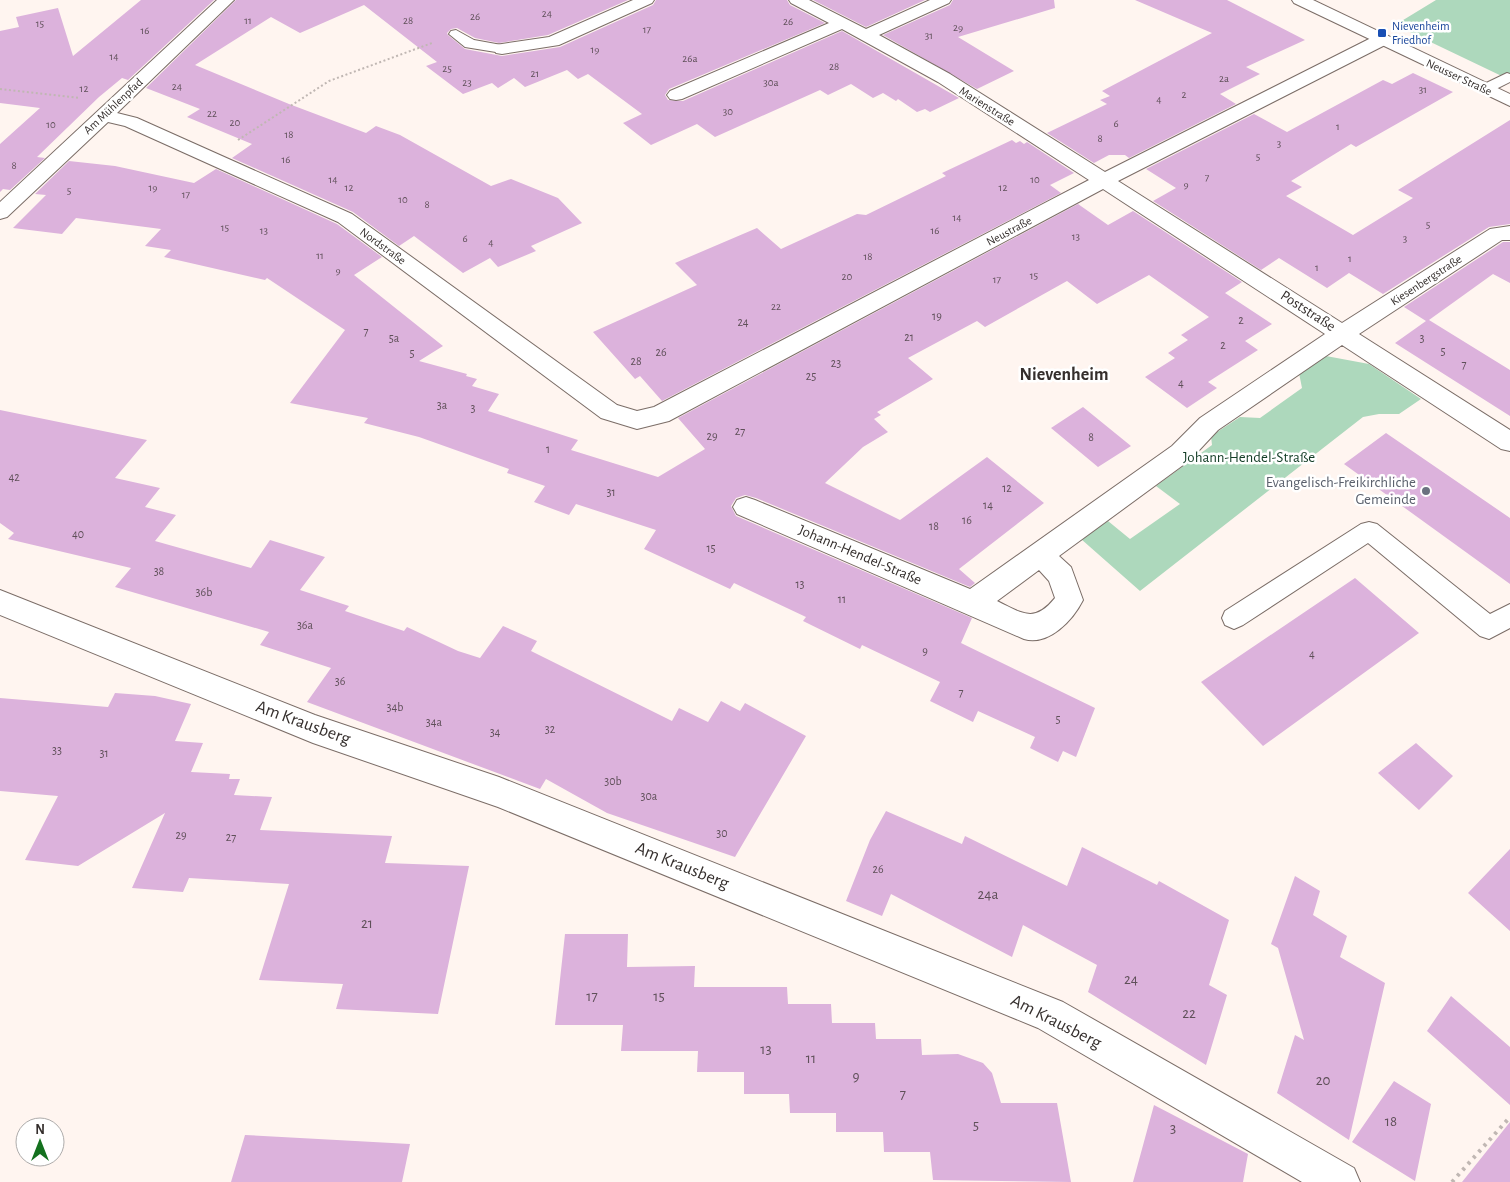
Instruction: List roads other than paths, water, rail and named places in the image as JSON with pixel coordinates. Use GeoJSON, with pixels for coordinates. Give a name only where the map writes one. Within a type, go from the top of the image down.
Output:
{"type":"FeatureCollection","features":[{"type":"Feature","properties":{"kind":"street","name":"Am Mühlenpfad"},"geometry":{"type":"LineString","coordinates":[[0,213],[226,0]]}},
{"type":"Feature","properties":{"kind":"street"},"geometry":{"type":"LineString","coordinates":[[502,49],[553,41],[646,0]]}},
{"type":"Feature","properties":{"kind":"street","name":"Marienstraße"},"geometry":{"type":"LineString","coordinates":[[797,0],[944,78],[1105,180]]}},
{"type":"Feature","properties":{"kind":"street"},"geometry":{"type":"LineString","coordinates":[[866,35],[943,0]]}},
{"type":"Feature","properties":{"kind":"street","name":"Neusser Straße"},"geometry":{"type":"LineString","coordinates":[[1300,0],[1510,101]]}},
{"type":"Feature","properties":{"kind":"street"},"geometry":{"type":"LineString","coordinates":[[676,95],[843,23]]}},
{"type":"Feature","properties":{"kind":"street","name":"Neustraße"},"geometry":{"type":"LineString","coordinates":[[637,420],[660,415],[1105,180],[1381,40]]}},
{"type":"Feature","properties":{"kind":"street","name":"Nordstraße"},"geometry":{"type":"LineString","coordinates":[[111,109],[131,122],[345,218],[608,412],[637,420]]}},
{"type":"Feature","properties":{"kind":"street","name":"Poststraße"},"geometry":{"type":"LineString","coordinates":[[1105,180],[1510,442]]}},
{"type":"Feature","properties":{"kind":"street","name":"Kiesenbergstraße"},"geometry":{"type":"LineString","coordinates":[[1344,334],[1497,234],[1510,233]]}},
{"type":"Feature","properties":{"kind":"street"},"geometry":{"type":"LineString","coordinates":[[974,604],[1181,453],[1209,424],[1344,334]]}},
{"type":"Feature","properties":{"kind":"street","name":"Johann-Hendel-Straße"},"geometry":{"type":"LineString","coordinates":[[746,507],[1028,628],[1045,624],[1062,612],[1069,600],[1061,576],[1041,555]]}},
{"type":"Feature","properties":{"kind":"street","name":"Am Krausberg"},"geometry":{"type":"LineString","coordinates":[[0,602],[313,729],[499,792],[1050,1015],[1340,1182]]}},
{"type":"Feature","properties":{"kind":"lane"},"geometry":{"type":"LineString","coordinates":[[456,34],[470,44],[502,49]]}},
{"type":"Feature","properties":{"kind":"lane"},"geometry":{"type":"LineString","coordinates":[[1485,89],[1507,78]]}},
{"type":"Feature","properties":{"kind":"lane"},"geometry":{"type":"LineString","coordinates":[[1234,618],[1369,531],[1489,628],[1510,615]]}},
{"type":"Feature","properties":{"kind":"place","name":"Nievenheim Friedhof"},"geometry":{"type":"Point","coordinates":[1382,33]}},
{"type":"Feature","properties":{"kind":"place","name":"Evangelisch-Freikirchliche Gemeinde"},"geometry":{"type":"Point","coordinates":[1426,491]}},
{"type":"Feature","properties":{"kind":"district","name":"Nievenheim"},"geometry":{"type":"Point","coordinates":[1064,375]}}]}
